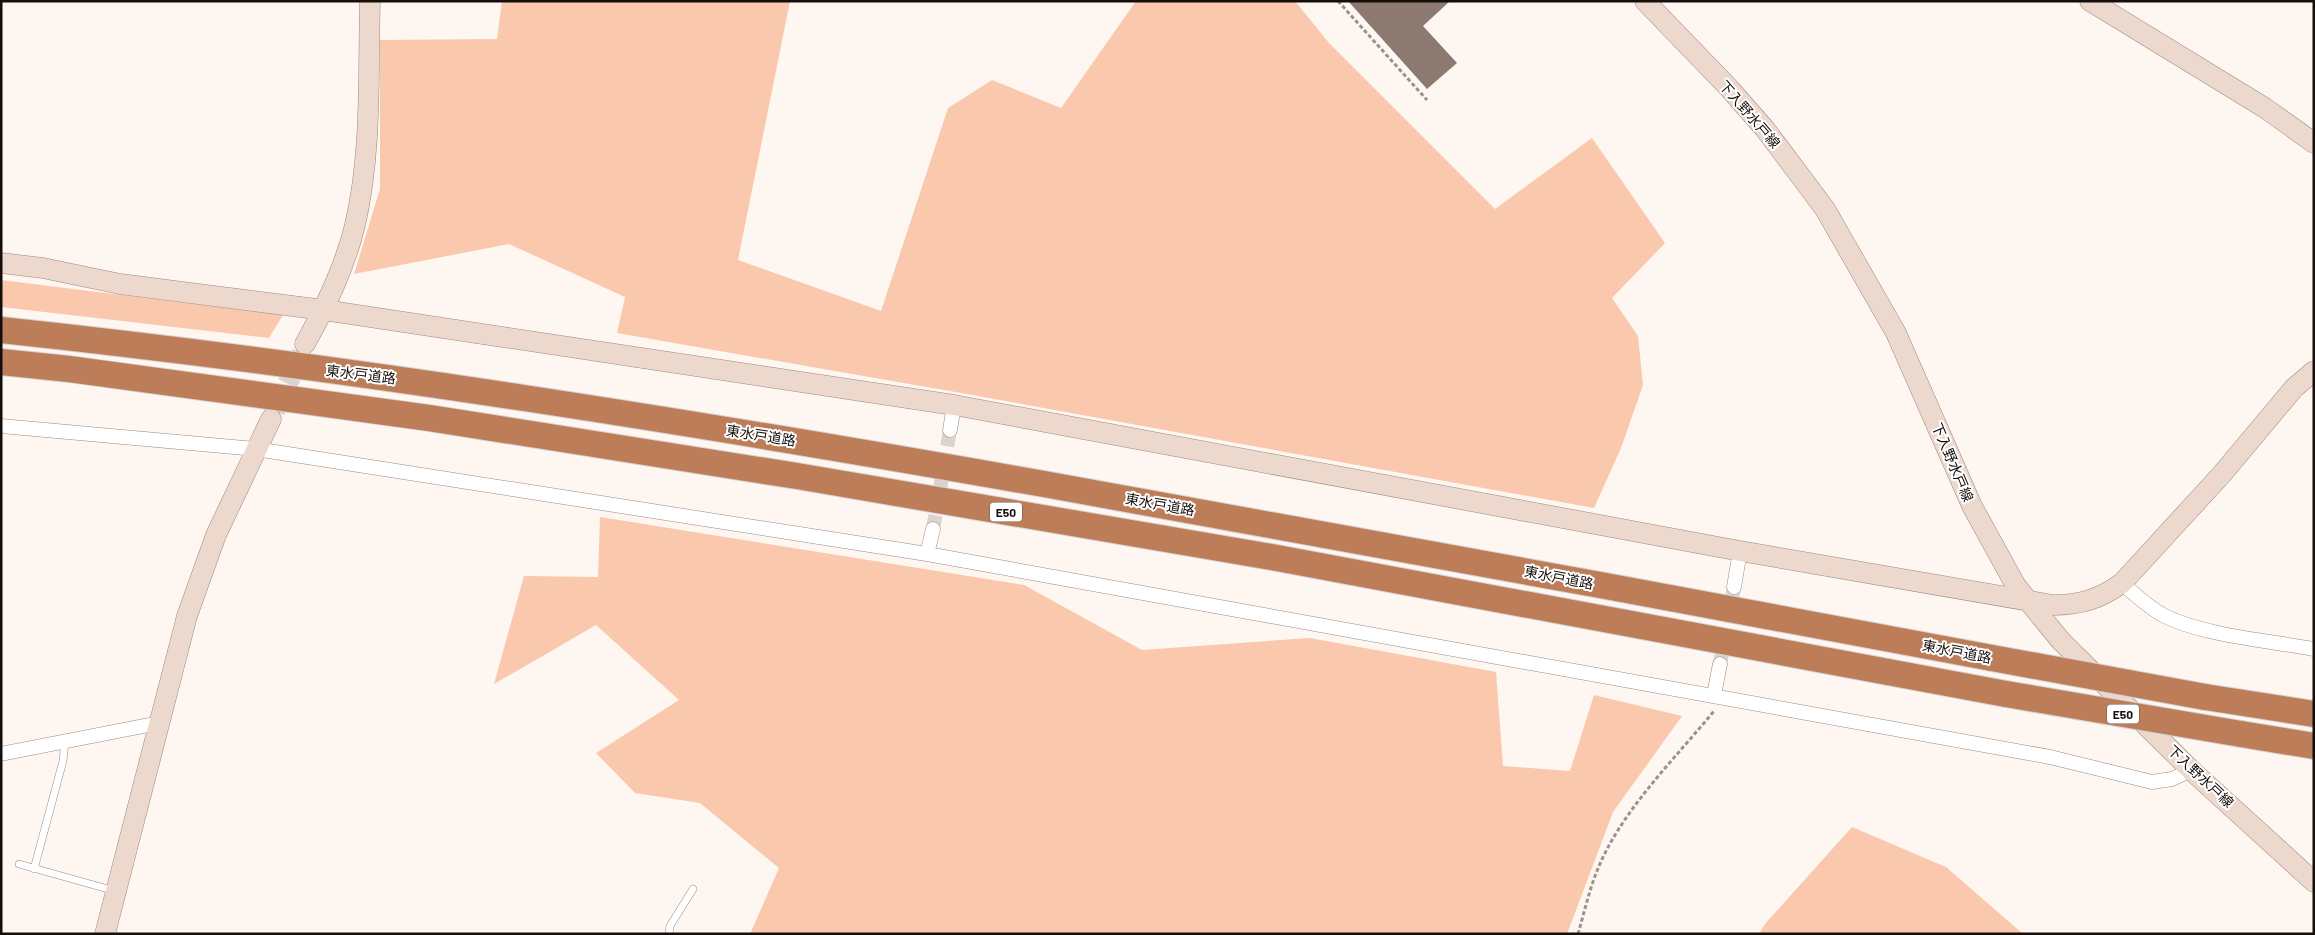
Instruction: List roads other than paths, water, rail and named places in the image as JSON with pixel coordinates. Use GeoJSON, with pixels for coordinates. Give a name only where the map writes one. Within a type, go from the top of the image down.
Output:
{"type":"FeatureCollection","features":[{"type":"Feature","properties":{"kind":"highway","name":"東水戸道路"},"geometry":{"type":"LineString","coordinates":[[1,330],[432,383],[802,441],[1296,528],[2205,697],[2314,714]]}},
{"type":"Feature","properties":{"kind":"highway","name":"E50"},"geometry":{"type":"LineString","coordinates":[[1,362],[69,369],[429,418],[788,475],[1287,559],[2006,694],[2314,746]]}},
{"type":"Feature","properties":{"kind":"street"},"geometry":{"type":"LineString","coordinates":[[306,344],[339,276],[354,227],[361,195],[366,152],[370,1]]}},
{"type":"Feature","properties":{"kind":"street","name":"下入野水戸線"},"geometry":{"type":"LineString","coordinates":[[1645,1],[1735,95],[1796,168],[1825,209],[1896,333],[1987,536],[2004,567],[2028,602],[2061,642],[2191,770],[2314,882]]}},
{"type":"Feature","properties":{"kind":"street"},"geometry":{"type":"LineString","coordinates":[[2090,1],[2258,103],[2314,143]]}},
{"type":"Feature","properties":{"kind":"street"},"geometry":{"type":"LineString","coordinates":[[1,263],[43,268],[120,284],[324,310],[954,405],[1740,551],[2053,606],[2084,603],[2122,583],[2222,474],[2294,388],[2314,371]]}},
{"type":"Feature","properties":{"kind":"street"},"geometry":{"type":"LineString","coordinates":[[950,430],[954,405]]}},
{"type":"Feature","properties":{"kind":"street"},"geometry":{"type":"LineString","coordinates":[[105,934],[187,616],[216,535],[271,419]]}},
{"type":"Feature","properties":{"kind":"street"},"geometry":{"type":"LineString","coordinates":[[1,426],[256,449],[927,554],[1714,694],[2050,757],[2152,782],[2172,779],[2191,770]]}},
{"type":"Feature","properties":{"kind":"street"},"geometry":{"type":"LineString","coordinates":[[927,554],[933,529]]}},
{"type":"Feature","properties":{"kind":"street"},"geometry":{"type":"LineString","coordinates":[[1734,586],[1740,551]]}},
{"type":"Feature","properties":{"kind":"street"},"geometry":{"type":"LineString","coordinates":[[2122,583],[2145,603],[2176,621],[2200,628],[2314,649]]}},
{"type":"Feature","properties":{"kind":"street"},"geometry":{"type":"LineString","coordinates":[[1714,694],[1720,664]]}},
{"type":"Feature","properties":{"kind":"street"},"geometry":{"type":"LineString","coordinates":[[1,754],[159,723]]}},
{"type":"Feature","properties":{"kind":"lane"},"geometry":{"type":"LineString","coordinates":[[34,869],[63,761],[65,742]]}},
{"type":"Feature","properties":{"kind":"lane"},"geometry":{"type":"LineString","coordinates":[[19,864],[116,891]]}},
{"type":"Feature","properties":{"kind":"lane"},"geometry":{"type":"LineString","coordinates":[[669,934],[670,926],[693,889]]}},
{"type":"Feature","properties":{"kind":"tunnel"},"geometry":{"type":"LineString","coordinates":[[275,411],[302,353]]}},
{"type":"Feature","properties":{"kind":"tunnel"},"geometry":{"type":"LineString","coordinates":[[933,529],[950,430]]}},
{"type":"Feature","properties":{"kind":"tunnel"},"geometry":{"type":"LineString","coordinates":[[1720,664],[1734,587]]}}]}
